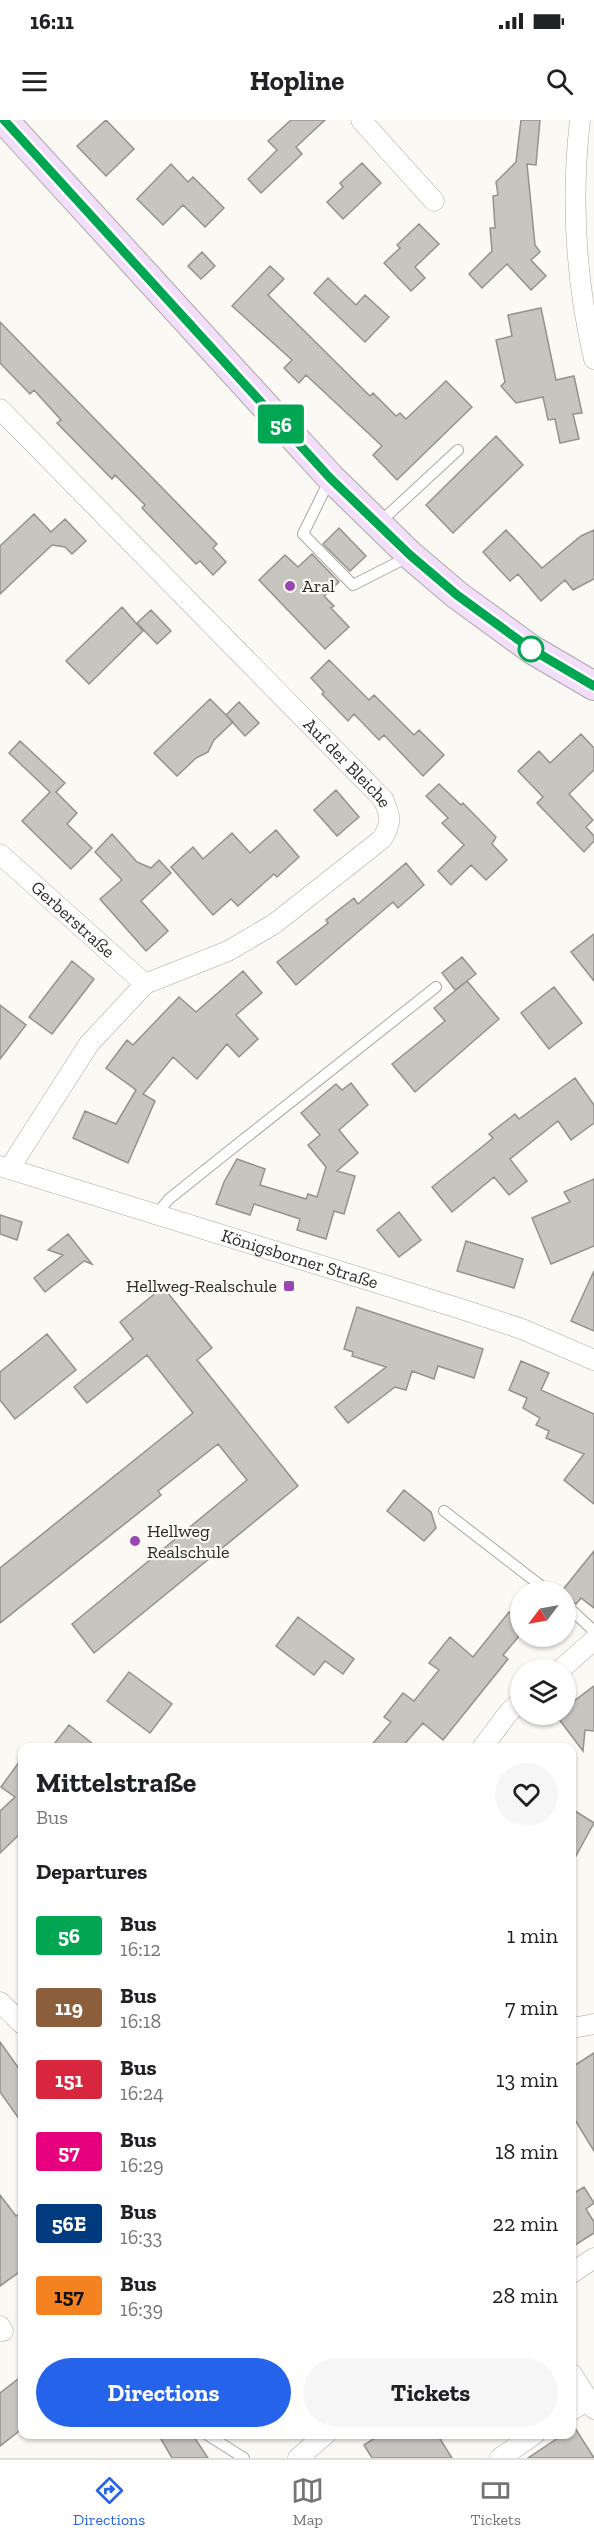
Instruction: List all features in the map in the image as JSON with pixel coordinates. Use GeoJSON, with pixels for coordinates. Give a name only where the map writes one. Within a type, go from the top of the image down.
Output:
{"type":"FeatureCollection","features":[{"type":"Feature","properties":{"kind":"main road"},"geometry":{"type":"LineString","coordinates":[[4,120],[330,478],[377,524],[457,595],[531,649],[594,686]]}},
{"type":"Feature","properties":{"kind":"street"},"geometry":{"type":"LineString","coordinates":[[361,120],[434,201]]}},
{"type":"Feature","properties":{"kind":"street"},"geometry":{"type":"LineString","coordinates":[[580,120],[576,154],[576,210],[582,289],[594,359]]}},
{"type":"Feature","properties":{"kind":"street","name":"Auf der Bleiche"},"geometry":{"type":"LineString","coordinates":[[0,409],[382,800],[390,815],[390,826],[382,839],[274,924],[228,951],[145,984],[89,1044],[5,1168]]}},
{"type":"Feature","properties":{"kind":"street","name":"Gerberstraße"},"geometry":{"type":"LineString","coordinates":[[0,854],[145,984]]}},
{"type":"Feature","properties":{"kind":"street","name":"Königsborner Straße"},"geometry":{"type":"LineString","coordinates":[[5,1168],[458,1308],[522,1329],[594,1360]]}},
{"type":"Feature","properties":{"kind":"street"},"geometry":{"type":"LineString","coordinates":[[573,1659],[594,1641]]}},
{"type":"Feature","properties":{"kind":"street"},"geometry":{"type":"LineString","coordinates":[[486,1743],[510,1711]]}},
{"type":"Feature","properties":{"kind":"street"},"geometry":{"type":"LineString","coordinates":[[0,2002],[18,2020]]}},
{"type":"Feature","properties":{"kind":"street"},"geometry":{"type":"LineString","coordinates":[[576,2027],[594,2024]]}},
{"type":"Feature","properties":{"kind":"street"},"geometry":{"type":"LineString","coordinates":[[576,2269],[594,2258]]}},
{"type":"Feature","properties":{"kind":"street"},"geometry":{"type":"LineString","coordinates":[[576,2385],[584,2407]]}},
{"type":"Feature","properties":{"kind":"street"},"geometry":{"type":"LineString","coordinates":[[298,2458],[320,2439]]}},
{"type":"Feature","properties":{"kind":"street"},"geometry":{"type":"LineString","coordinates":[[500,2458],[528,2439]]}},
{"type":"Feature","properties":{"kind":"lane"},"geometry":{"type":"LineString","coordinates":[[377,524],[458,450]]}},
{"type":"Feature","properties":{"kind":"lane"},"geometry":{"type":"LineString","coordinates":[[330,478],[303,534],[353,585],[410,555]]}},
{"type":"Feature","properties":{"kind":"lane"},"geometry":{"type":"LineString","coordinates":[[156,1215],[169,1199],[436,987]]}},
{"type":"Feature","properties":{"kind":"lane"},"geometry":{"type":"LineString","coordinates":[[444,1511],[535,1581]]}},
{"type":"Feature","properties":{"kind":"lane"},"geometry":{"type":"LineString","coordinates":[[576,1614],[594,1631]]}},
{"type":"Feature","properties":{"kind":"lane"},"geometry":{"type":"LineString","coordinates":[[214,2439],[244,2458]]}},
{"type":"Feature","properties":{"kind":"building"},"geometry":{"type":"Polygon","coordinates":[[[106,120],[134,149],[106,176],[77,146],[106,120]]]}},
{"type":"Feature","properties":{"kind":"building"},"geometry":{"type":"Polygon","coordinates":[[[291,120],[325,120],[296,147],[302,154],[261,193],[248,179],[277,150],[268,141],[291,120]]]}},
{"type":"Feature","properties":{"kind":"building"},"geometry":{"type":"Polygon","coordinates":[[[521,120],[540,120],[536,165],[527,164],[535,245],[540,252],[531,260],[546,276],[531,290],[507,264],[482,288],[469,274],[492,251],[490,228],[495,228],[493,196],[498,195],[496,182],[516,162],[521,120]]]}},
{"type":"Feature","properties":{"kind":"building"},"geometry":{"type":"Polygon","coordinates":[[[362,163],[381,183],[343,219],[327,202],[343,187],[340,183],[362,163]]]}},
{"type":"Feature","properties":{"kind":"building"},"geometry":{"type":"Polygon","coordinates":[[[171,164],[188,182],[193,177],[224,208],[205,227],[183,205],[163,225],[137,199],[171,164]]]}},
{"type":"Feature","properties":{"kind":"building"},"geometry":{"type":"Polygon","coordinates":[[[419,224],[439,244],[415,267],[425,278],[411,291],[384,263],[400,248],[397,245],[419,224]]]}},
{"type":"Feature","properties":{"kind":"building"},"geometry":{"type":"Polygon","coordinates":[[[202,252],[215,266],[201,279],[188,266],[202,252]]]}},
{"type":"Feature","properties":{"kind":"building"},"geometry":{"type":"Polygon","coordinates":[[[270,266],[284,279],[268,295],[370,396],[373,393],[396,416],[400,413],[406,419],[446,381],[472,407],[397,480],[373,455],[382,446],[306,375],[299,383],[284,368],[292,360],[232,306],[270,266]]]}},
{"type":"Feature","properties":{"kind":"building"},"geometry":{"type":"Polygon","coordinates":[[[328,278],[356,305],[365,295],[389,317],[365,342],[314,293],[328,278]]]}},
{"type":"Feature","properties":{"kind":"building"},"geometry":{"type":"Polygon","coordinates":[[[541,308],[556,380],[574,376],[582,413],[573,414],[579,439],[560,443],[555,419],[548,420],[543,397],[516,403],[501,386],[505,382],[496,340],[512,336],[508,315],[541,308]]]}},
{"type":"Feature","properties":{"kind":"building"},"geometry":{"type":"Polygon","coordinates":[[[0,322],[217,544],[213,548],[226,562],[213,575],[200,561],[196,564],[142,508],[145,505],[115,475],[112,479],[57,423],[61,420],[34,390],[30,394],[0,363],[0,322]]]}},
{"type":"Feature","properties":{"kind":"building"},"geometry":{"type":"Polygon","coordinates":[[[496,436],[523,465],[453,533],[426,505],[496,436]]]}},
{"type":"Feature","properties":{"kind":"building"},"geometry":{"type":"Polygon","coordinates":[[[34,514],[51,532],[65,519],[86,541],[72,554],[65,547],[52,545],[0,594],[0,546],[34,514]]]}},
{"type":"Feature","properties":{"kind":"building"},"geometry":{"type":"Polygon","coordinates":[[[339,528],[366,556],[350,571],[323,544],[339,528]]]}},
{"type":"Feature","properties":{"kind":"building"},"geometry":{"type":"Polygon","coordinates":[[[506,530],[542,568],[581,536],[594,530],[594,579],[573,590],[565,580],[541,601],[518,574],[510,581],[483,552],[506,530]]]}},
{"type":"Feature","properties":{"kind":"building"},"geometry":{"type":"Polygon","coordinates":[[[312,554],[339,582],[324,596],[334,606],[331,608],[349,627],[325,649],[259,580],[285,555],[298,567],[312,554]]]}},
{"type":"Feature","properties":{"kind":"building"},"geometry":{"type":"Polygon","coordinates":[[[122,607],[143,631],[89,684],[66,661],[122,607]]]}},
{"type":"Feature","properties":{"kind":"building"},"geometry":{"type":"Polygon","coordinates":[[[151,610],[171,631],[157,644],[137,623],[151,610]]]}},
{"type":"Feature","properties":{"kind":"building"},"geometry":{"type":"Polygon","coordinates":[[[329,660],[369,700],[374,695],[414,735],[419,730],[444,755],[423,776],[384,735],[379,740],[354,714],[348,721],[322,694],[324,692],[311,678],[329,660]]]}},
{"type":"Feature","properties":{"kind":"building"},"geometry":{"type":"Polygon","coordinates":[[[210,699],[233,722],[214,740],[208,752],[196,758],[177,776],[154,753],[210,699]]]}},
{"type":"Feature","properties":{"kind":"building"},"geometry":{"type":"Polygon","coordinates":[[[239,702],[259,723],[245,736],[226,715],[239,702]]]}},
{"type":"Feature","properties":{"kind":"building"},"geometry":{"type":"Polygon","coordinates":[[[581,734],[594,748],[594,770],[569,794],[593,820],[586,827],[594,836],[594,841],[584,852],[537,803],[543,797],[518,771],[539,751],[550,763],[581,734]]]}},
{"type":"Feature","properties":{"kind":"building"},"geometry":{"type":"Polygon","coordinates":[[[20,741],[65,783],[56,792],[77,813],[67,824],[92,848],[71,869],[22,821],[50,792],[9,753],[20,741]]]}},
{"type":"Feature","properties":{"kind":"building"},"geometry":{"type":"Polygon","coordinates":[[[439,784],[461,805],[463,803],[496,837],[492,844],[507,860],[486,880],[471,865],[451,885],[438,871],[464,845],[442,823],[448,818],[426,796],[439,784]]]}},
{"type":"Feature","properties":{"kind":"building"},"geometry":{"type":"Polygon","coordinates":[[[336,790],[359,817],[337,836],[314,810],[336,790]]]}},
{"type":"Feature","properties":{"kind":"building"},"geometry":{"type":"Polygon","coordinates":[[[276,830],[299,857],[277,877],[274,874],[238,906],[231,899],[213,915],[171,867],[193,847],[203,859],[232,833],[250,853],[276,830]]]}},
{"type":"Feature","properties":{"kind":"building"},"geometry":{"type":"Polygon","coordinates":[[[112,834],[137,862],[151,868],[159,860],[171,873],[141,901],[168,931],[146,951],[100,899],[122,880],[95,852],[112,834]]]}},
{"type":"Feature","properties":{"kind":"building"},"geometry":{"type":"Polygon","coordinates":[[[406,863],[424,885],[398,908],[393,902],[296,985],[277,962],[328,923],[326,920],[354,898],[358,904],[406,863]]]}},
{"type":"Feature","properties":{"kind":"building"},"geometry":{"type":"Polygon","coordinates":[[[594,934],[594,981],[571,952],[594,934]]]}},
{"type":"Feature","properties":{"kind":"building"},"geometry":{"type":"Polygon","coordinates":[[[462,957],[476,974],[455,990],[442,973],[462,957]]]}},
{"type":"Feature","properties":{"kind":"building"},"geometry":{"type":"Polygon","coordinates":[[[72,961],[94,979],[52,1034],[29,1017],[72,961]]]}},
{"type":"Feature","properties":{"kind":"building"},"geometry":{"type":"Polygon","coordinates":[[[243,971],[262,993],[236,1015],[258,1039],[239,1057],[227,1044],[197,1079],[173,1057],[143,1094],[155,1101],[128,1163],[73,1138],[85,1111],[116,1124],[136,1090],[106,1068],[127,1040],[133,1045],[179,997],[196,1012],[243,971]]]}},
{"type":"Feature","properties":{"kind":"building"},"geometry":{"type":"Polygon","coordinates":[[[467,981],[499,1019],[415,1092],[392,1064],[445,1021],[434,1008],[467,981]]]}},
{"type":"Feature","properties":{"kind":"building"},"geometry":{"type":"Polygon","coordinates":[[[554,987],[582,1023],[549,1049],[521,1013],[554,987]]]}},
{"type":"Feature","properties":{"kind":"building"},"geometry":{"type":"Polygon","coordinates":[[[0,1005],[26,1025],[0,1059],[0,1005]]]}},
{"type":"Feature","properties":{"kind":"building"},"geometry":{"type":"Polygon","coordinates":[[[575,1078],[594,1105],[594,1123],[571,1140],[558,1121],[510,1159],[527,1181],[509,1195],[494,1177],[452,1212],[432,1187],[493,1138],[489,1134],[515,1114],[519,1119],[575,1078]]]}},
{"type":"Feature","properties":{"kind":"building"},"geometry":{"type":"Polygon","coordinates":[[[351,1083],[368,1105],[339,1130],[358,1153],[337,1171],[355,1176],[344,1214],[334,1211],[326,1239],[297,1230],[300,1219],[254,1204],[250,1215],[216,1204],[224,1182],[237,1159],[265,1169],[260,1185],[306,1199],[308,1194],[317,1197],[326,1167],[308,1145],[320,1135],[301,1113],[336,1084],[342,1090],[351,1083]]]}},
{"type":"Feature","properties":{"kind":"building"},"geometry":{"type":"Polygon","coordinates":[[[594,1179],[594,1246],[551,1264],[532,1218],[570,1202],[564,1192],[594,1179]]]}},
{"type":"Feature","properties":{"kind":"building"},"geometry":{"type":"Polygon","coordinates":[[[399,1212],[421,1240],[399,1257],[377,1230],[399,1212]]]}},
{"type":"Feature","properties":{"kind":"building"},"geometry":{"type":"Polygon","coordinates":[[[0,1215],[22,1222],[17,1240],[0,1234],[0,1215]]]}},
{"type":"Feature","properties":{"kind":"building"},"geometry":{"type":"Polygon","coordinates":[[[68,1234],[92,1264],[84,1261],[45,1292],[34,1278],[63,1255],[48,1250],[68,1234]]]}},
{"type":"Feature","properties":{"kind":"building"},"geometry":{"type":"Polygon","coordinates":[[[466,1241],[523,1259],[514,1288],[457,1271],[466,1241]]]}},
{"type":"Feature","properties":{"kind":"building"},"geometry":{"type":"Polygon","coordinates":[[[594,1271],[594,1331],[571,1321],[594,1271]]]}},
{"type":"Feature","properties":{"kind":"building"},"geometry":{"type":"Polygon","coordinates":[[[163,1287],[212,1348],[197,1360],[298,1486],[94,1653],[72,1624],[247,1480],[218,1444],[158,1491],[161,1495],[0,1623],[0,1568],[193,1413],[147,1355],[87,1403],[74,1387],[133,1339],[120,1322],[163,1287]]]}},
{"type":"Feature","properties":{"kind":"building"},"geometry":{"type":"Polygon","coordinates":[[[357,1307],[483,1349],[474,1378],[438,1366],[434,1379],[412,1371],[406,1390],[395,1387],[348,1423],[335,1407],[386,1367],[352,1356],[353,1352],[344,1349],[357,1307]]]}},
{"type":"Feature","properties":{"kind":"building"},"geometry":{"type":"Polygon","coordinates":[[[47,1334],[76,1370],[15,1419],[0,1400],[0,1372],[47,1334]]]}},
{"type":"Feature","properties":{"kind":"building"},"geometry":{"type":"Polygon","coordinates":[[[521,1361],[549,1373],[541,1390],[594,1414],[594,1504],[564,1480],[584,1454],[546,1438],[549,1431],[536,1425],[540,1418],[523,1408],[527,1398],[509,1390],[521,1361]]]}},
{"type":"Feature","properties":{"kind":"building"},"geometry":{"type":"Polygon","coordinates":[[[404,1490],[431,1512],[436,1528],[424,1541],[387,1511],[404,1490]]]}},
{"type":"Feature","properties":{"kind":"building"},"geometry":{"type":"Polygon","coordinates":[[[594,1551],[594,1608],[581,1598],[576,1604],[576,1581],[570,1581],[594,1551]]]}},
{"type":"Feature","properties":{"kind":"building"},"geometry":{"type":"Polygon","coordinates":[[[510,1613],[510,1647],[503,1655],[508,1659],[443,1740],[423,1723],[405,1743],[373,1743],[391,1722],[384,1717],[403,1693],[414,1701],[439,1670],[429,1663],[450,1637],[473,1657],[510,1613]]]}},
{"type":"Feature","properties":{"kind":"building"},"geometry":{"type":"Polygon","coordinates":[[[298,1617],[354,1659],[343,1674],[325,1661],[314,1675],[276,1646],[298,1617]]]}},
{"type":"Feature","properties":{"kind":"building"},"geometry":{"type":"Polygon","coordinates":[[[129,1672],[172,1704],[150,1733],[107,1701],[129,1672]]]}},
{"type":"Feature","properties":{"kind":"building"},"geometry":{"type":"Polygon","coordinates":[[[594,1686],[594,1731],[585,1730],[583,1751],[563,1725],[576,1725],[576,1700],[594,1686]]]}},
{"type":"Feature","properties":{"kind":"building"},"geometry":{"type":"Polygon","coordinates":[[[69,1725],[92,1743],[55,1743],[69,1725]]]}},
{"type":"Feature","properties":{"kind":"building"},"geometry":{"type":"Polygon","coordinates":[[[18,1764],[18,1836],[0,1853],[0,1811],[15,1797],[1,1787],[18,1764]]]}},
{"type":"Feature","properties":{"kind":"building"},"geometry":{"type":"Polygon","coordinates":[[[576,1812],[594,1823],[576,1856],[576,1812]]]}},
{"type":"Feature","properties":{"kind":"building"},"geometry":{"type":"Polygon","coordinates":[[[0,2042],[18,2067],[18,2117],[0,2092],[0,2042]]]}},
{"type":"Feature","properties":{"kind":"building"},"geometry":{"type":"Polygon","coordinates":[[[594,2053],[594,2151],[576,2122],[576,2064],[594,2053]]]}},
{"type":"Feature","properties":{"kind":"building"},"geometry":{"type":"Polygon","coordinates":[[[584,2187],[594,2203],[586,2209],[594,2222],[594,2233],[576,2244],[576,2192],[584,2187]]]}},
{"type":"Feature","properties":{"kind":"building"},"geometry":{"type":"Polygon","coordinates":[[[0,2195],[16,2216],[18,2215],[18,2273],[0,2286],[0,2195]]]}},
{"type":"Feature","properties":{"kind":"building"},"geometry":{"type":"Polygon","coordinates":[[[18,2379],[18,2432],[0,2446],[0,2393],[18,2379]]]}},
{"type":"Feature","properties":{"kind":"building"},"geometry":{"type":"Polygon","coordinates":[[[576,2430],[594,2458],[528,2458],[556,2439],[576,2439],[576,2430]]]}},
{"type":"Feature","properties":{"kind":"building"},"geometry":{"type":"Polygon","coordinates":[[[161,2439],[195,2439],[208,2458],[172,2458],[161,2439]]]}},
{"type":"Feature","properties":{"kind":"building"},"geometry":{"type":"Polygon","coordinates":[[[373,2439],[440,2439],[452,2458],[372,2458],[364,2445],[373,2439]]]}},
{"type":"Feature","properties":{"kind":"bus line","name":"56"},"geometry":{"type":"LineString","coordinates":[[4,120],[330,478],[410,555],[457,595],[531,649],[594,686]]}},
{"type":"Feature","properties":{"kind":"place","name":"Aral"},"geometry":{"type":"Point","coordinates":[290,586]}},
{"type":"Feature","properties":{"kind":"place","name":"Hellweg-Realschule"},"geometry":{"type":"Point","coordinates":[289,1286]}},
{"type":"Feature","properties":{"kind":"place","name":"Hellweg Realschule"},"geometry":{"type":"Point","coordinates":[135,1541]}}]}
